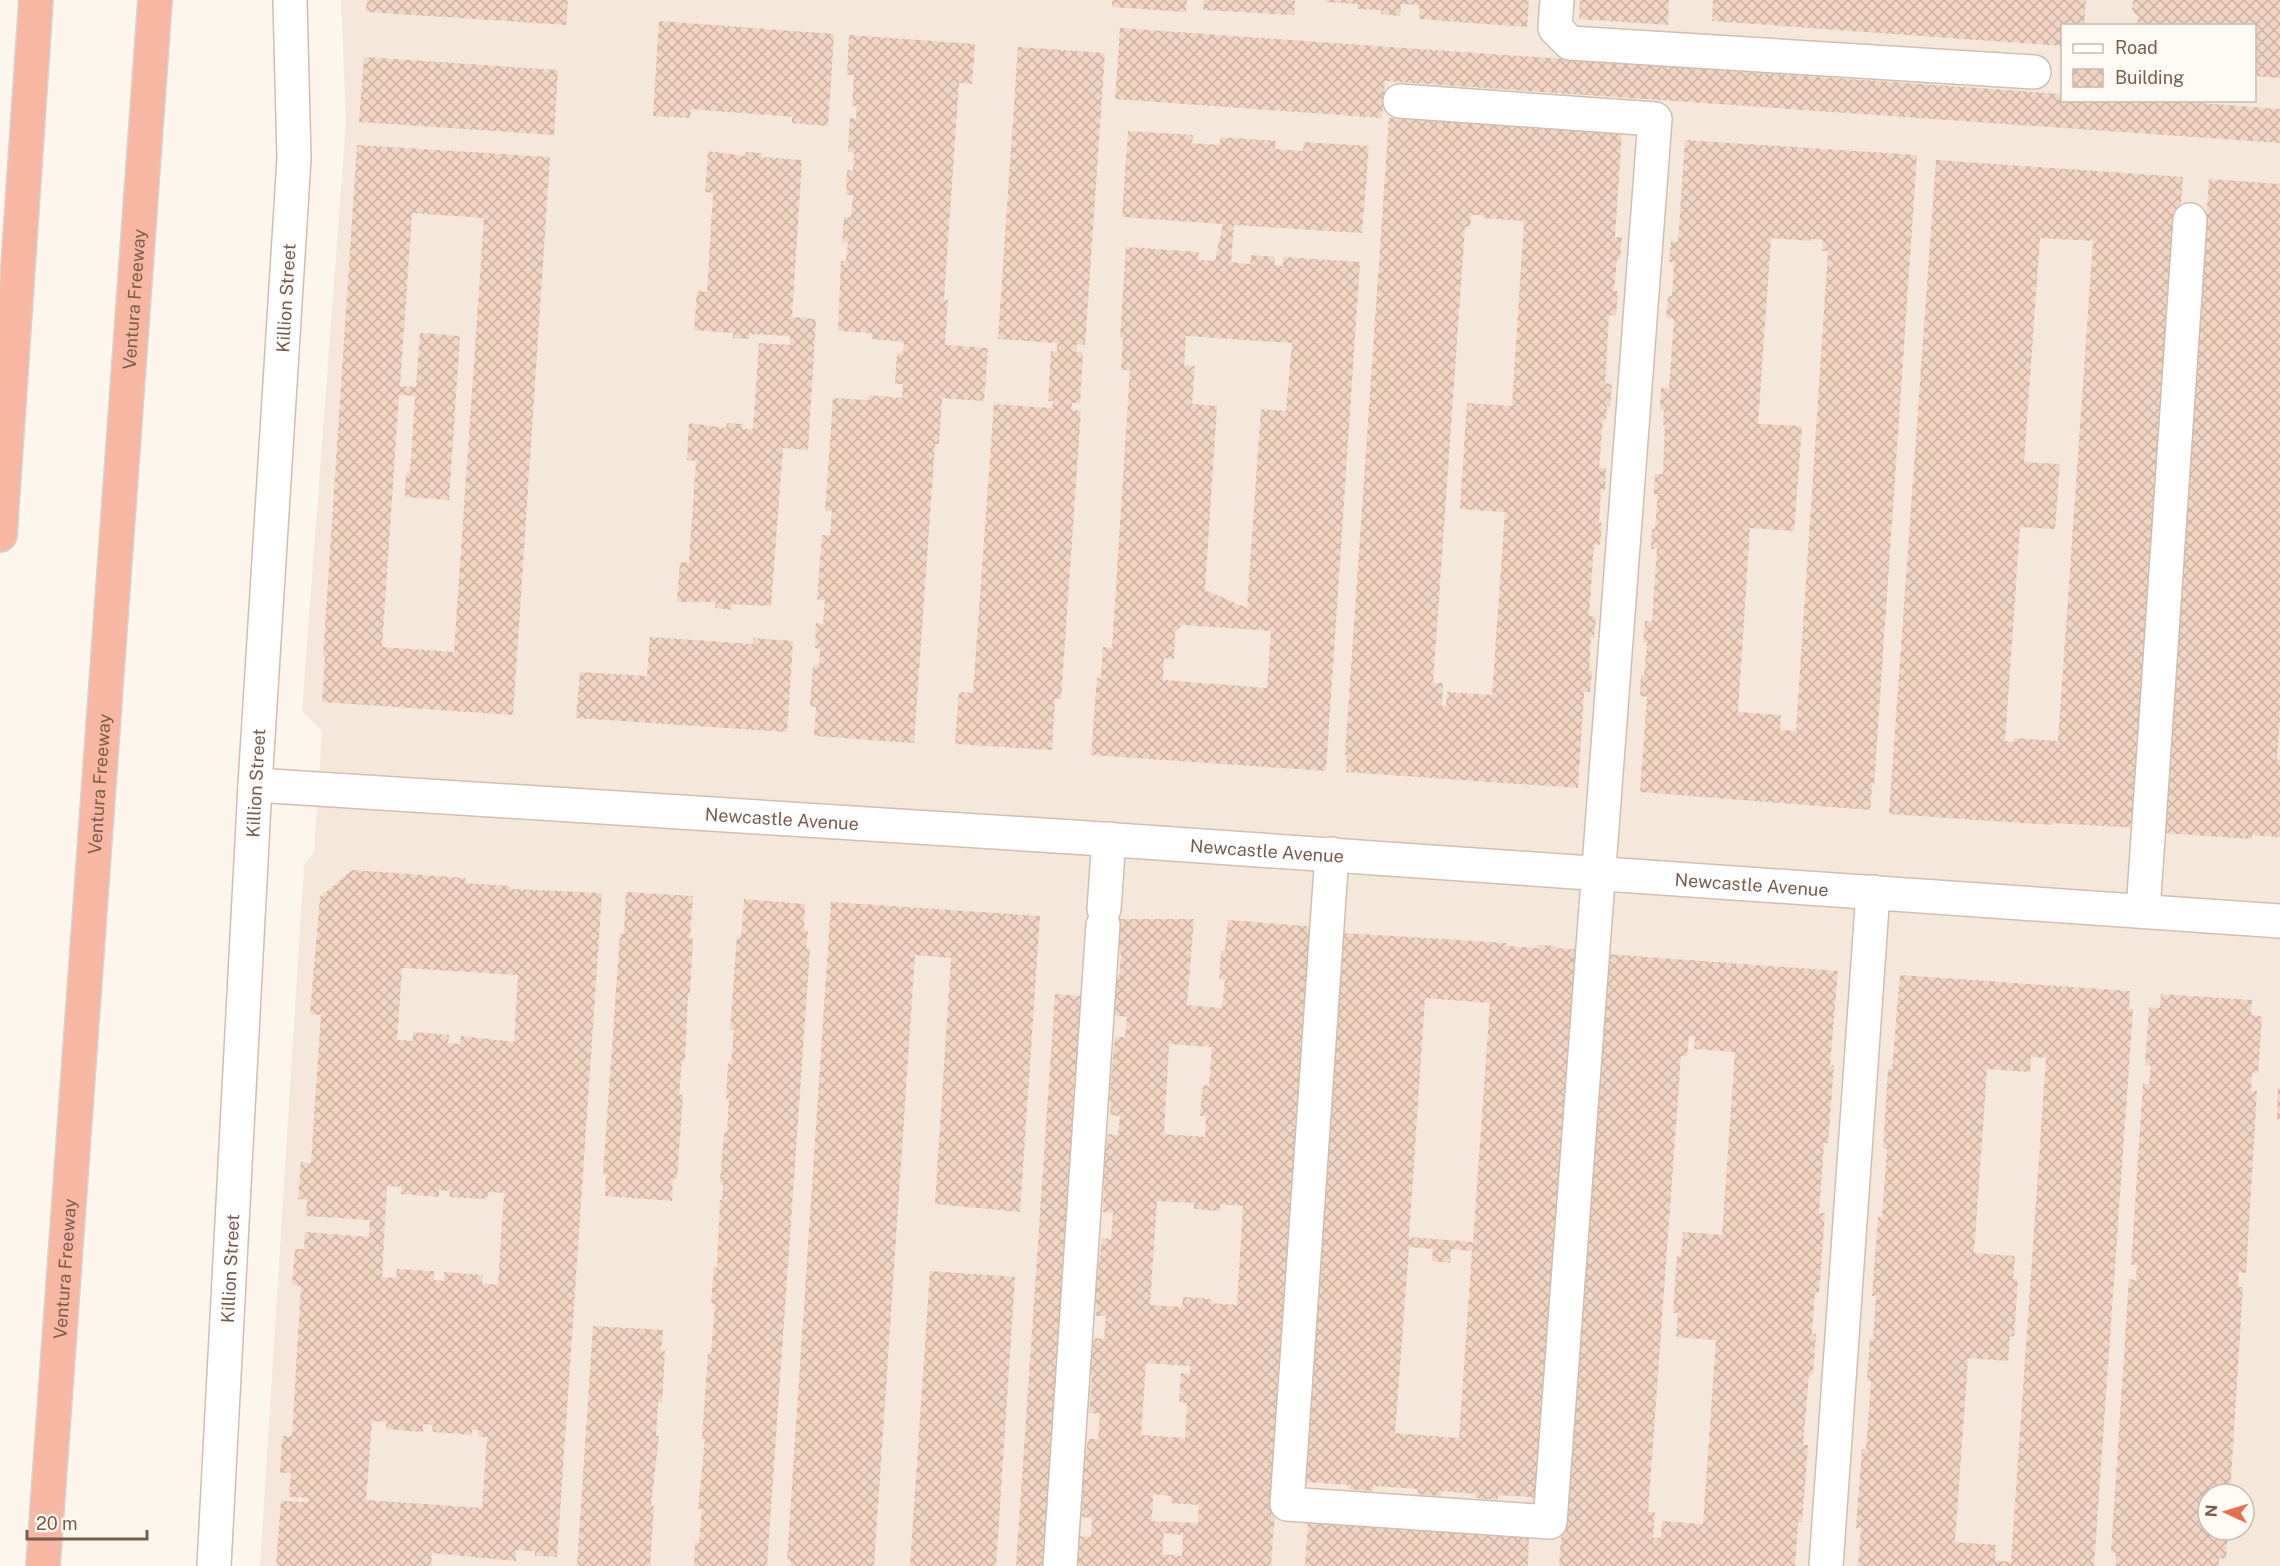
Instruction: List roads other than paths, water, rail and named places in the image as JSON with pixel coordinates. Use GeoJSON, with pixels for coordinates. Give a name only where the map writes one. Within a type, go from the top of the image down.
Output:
{"type":"FeatureCollection","features":[{"type":"Feature","properties":{"kind":"highway"},"geometry":{"type":"LineString","coordinates":[[0,535],[36,0]]}},
{"type":"Feature","properties":{"kind":"highway","name":"Ventura Freeway"},"geometry":{"type":"LineString","coordinates":[[43,1566],[154,0]]}},
{"type":"Feature","properties":{"kind":"street","name":"Killion Street"},"geometry":{"type":"LineString","coordinates":[[214,1566],[255,785],[294,159],[290,0]]}},
{"type":"Feature","properties":{"kind":"street"},"geometry":{"type":"LineString","coordinates":[[1557,0],[1555,28],[1570,43],[2034,72]]}},
{"type":"Feature","properties":{"kind":"street"},"geometry":{"type":"LineString","coordinates":[[1332,854],[1287,1504],[1550,1522],[1655,119],[1400,101]]}},
{"type":"Feature","properties":{"kind":"street"},"geometry":{"type":"LineString","coordinates":[[2143,911],[2190,220]]}},
{"type":"Feature","properties":{"kind":"street","name":"Newcastle Avenue"},"geometry":{"type":"LineString","coordinates":[[255,785],[1109,839],[2280,921]]}},
{"type":"Feature","properties":{"kind":"street"},"geometry":{"type":"LineString","coordinates":[[1060,1566],[1109,839]]}},
{"type":"Feature","properties":{"kind":"street"},"geometry":{"type":"LineString","coordinates":[[1826,1566],[1873,892]]}}]}
